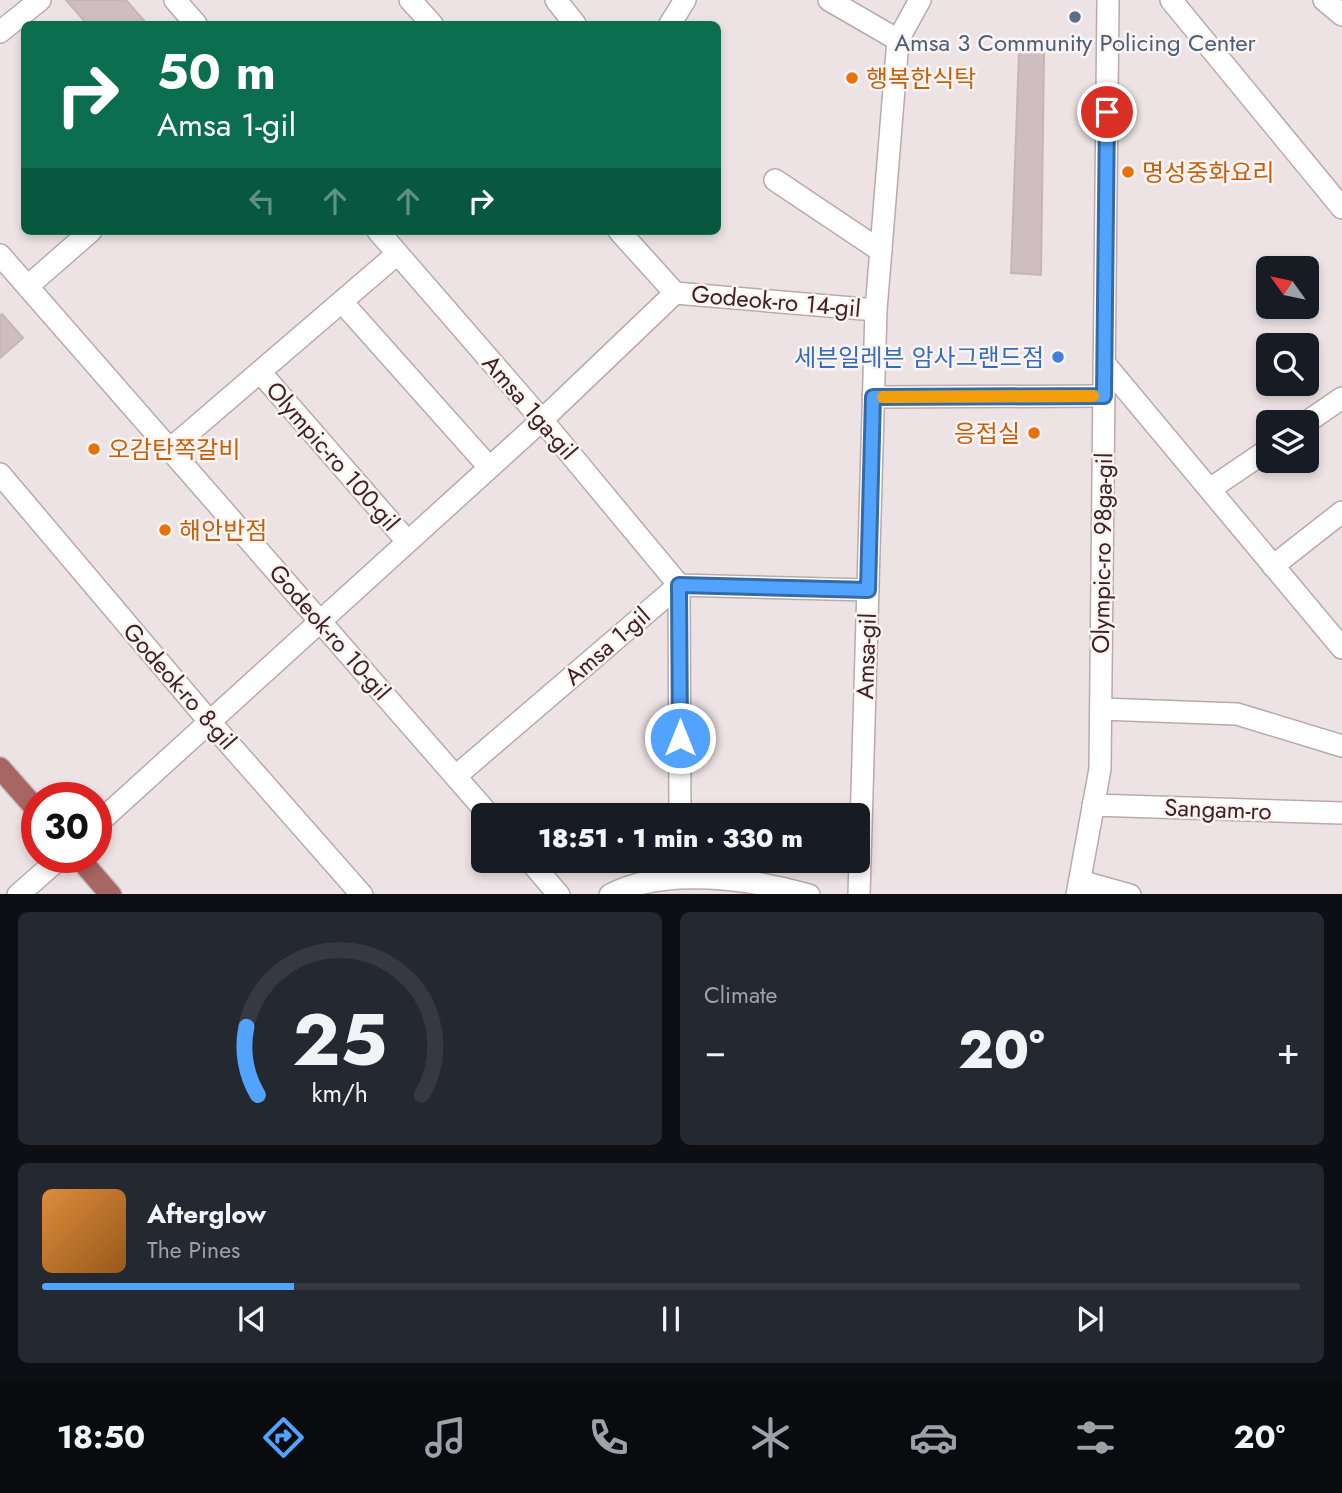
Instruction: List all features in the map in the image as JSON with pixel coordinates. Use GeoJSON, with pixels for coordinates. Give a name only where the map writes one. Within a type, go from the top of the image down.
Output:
{"type":"FeatureCollection","features":[{"type":"Feature","properties":{"kind":"main road"},"geometry":{"type":"LineString","coordinates":[[0,768],[21,792]]}},
{"type":"Feature","properties":{"kind":"main road"},"geometry":{"type":"LineString","coordinates":[[92,873],[111,894]]}},
{"type":"Feature","properties":{"kind":"street"},"geometry":{"type":"LineString","coordinates":[[175,0],[194,21]]}},
{"type":"Feature","properties":{"kind":"street"},"geometry":{"type":"LineString","coordinates":[[410,0],[429,21]]}},
{"type":"Feature","properties":{"kind":"street"},"geometry":{"type":"LineString","coordinates":[[556,0],[573,21]]}},
{"type":"Feature","properties":{"kind":"street"},"geometry":{"type":"LineString","coordinates":[[672,21],[685,0]]}},
{"type":"Feature","properties":{"kind":"street"},"geometry":{"type":"LineString","coordinates":[[829,0],[898,40]]}},
{"type":"Feature","properties":{"kind":"street","name":"Amsa-gil"},"geometry":{"type":"LineString","coordinates":[[859,894],[876,310],[898,40],[920,0]]}},
{"type":"Feature","properties":{"kind":"street","name":"Olympic-ro 98ga-gil"},"geometry":{"type":"LineString","coordinates":[[1108,0],[1100,769],[1079,888],[1130,894]]}},
{"type":"Feature","properties":{"kind":"street"},"geometry":{"type":"LineString","coordinates":[[1171,0],[1342,208]]}},
{"type":"Feature","properties":{"kind":"street"},"geometry":{"type":"LineString","coordinates":[[1324,0],[1342,15]]}},
{"type":"Feature","properties":{"kind":"street"},"geometry":{"type":"LineString","coordinates":[[0,32],[33,2]]}},
{"type":"Feature","properties":{"kind":"street"},"geometry":{"type":"LineString","coordinates":[[775,180],[881,250]]}},
{"type":"Feature","properties":{"kind":"street"},"geometry":{"type":"LineString","coordinates":[[27,286],[86,235]]}},
{"type":"Feature","properties":{"kind":"street","name":"Amsa 1ga-gil"},"geometry":{"type":"LineString","coordinates":[[380,235],[542,419],[679,585]]}},
{"type":"Feature","properties":{"kind":"street","name":"Godeok-ro 14-gil"},"geometry":{"type":"LineString","coordinates":[[623,235],[675,293],[876,310]]}},
{"type":"Feature","properties":{"kind":"street"},"geometry":{"type":"LineString","coordinates":[[170,449],[397,254]]}},
{"type":"Feature","properties":{"kind":"street","name":"Godeok-ro 10-gil"},"geometry":{"type":"LineString","coordinates":[[0,255],[479,803]]}},
{"type":"Feature","properties":{"kind":"street","name":"Olympic-ro 100-gil"},"geometry":{"type":"LineString","coordinates":[[112,810],[542,419],[675,293]]}},
{"type":"Feature","properties":{"kind":"street"},"geometry":{"type":"LineString","coordinates":[[342,302],[489,467]]}},
{"type":"Feature","properties":{"kind":"street"},"geometry":{"type":"LineString","coordinates":[[1104,363],[1342,648]]}},
{"type":"Feature","properties":{"kind":"street","name":"Olympic-ro 100-gil"},"geometry":{"type":"LineString","coordinates":[[260,372],[407,541]]}},
{"type":"Feature","properties":{"kind":"street"},"geometry":{"type":"LineString","coordinates":[[873,397],[1104,396]]}},
{"type":"Feature","properties":{"kind":"street"},"geometry":{"type":"LineString","coordinates":[[1319,414],[1342,398]]}},
{"type":"Feature","properties":{"kind":"street"},"geometry":{"type":"LineString","coordinates":[[1210,489],[1256,458]]}},
{"type":"Feature","properties":{"kind":"street","name":"Godeok-ro 8-gil"},"geometry":{"type":"LineString","coordinates":[[0,474],[209,721],[362,894]]}},
{"type":"Feature","properties":{"kind":"street"},"geometry":{"type":"LineString","coordinates":[[1273,566],[1342,512]]}},
{"type":"Feature","properties":{"kind":"street"},"geometry":{"type":"LineString","coordinates":[[680,803],[679,585],[868,590]]}},
{"type":"Feature","properties":{"kind":"street","name":"Amsa 1-gil"},"geometry":{"type":"LineString","coordinates":[[456,776],[679,585]]}},
{"type":"Feature","properties":{"kind":"street"},"geometry":{"type":"LineString","coordinates":[[1101,709],[1237,714],[1342,746]]}},
{"type":"Feature","properties":{"kind":"street","name":"Sangam-ro"},"geometry":{"type":"LineString","coordinates":[[1093,805],[1342,813]]}},
{"type":"Feature","properties":{"kind":"street"},"geometry":{"type":"LineString","coordinates":[[18,894],[42,873]]}},
{"type":"Feature","properties":{"kind":"street"},"geometry":{"type":"LineString","coordinates":[[541,873],[559,894]]}},
{"type":"Feature","properties":{"kind":"street"},"geometry":{"type":"LineString","coordinates":[[610,894],[670,873]]}},
{"type":"Feature","properties":{"kind":"street"},"geometry":{"type":"LineString","coordinates":[[701,873],[765,882],[810,894]]}},
{"type":"Feature","properties":{"kind":"building"},"geometry":{"type":"Polygon","coordinates":[[[66,0],[126,0],[144,21],[84,21],[66,0]]]}},
{"type":"Feature","properties":{"kind":"building"},"geometry":{"type":"Polygon","coordinates":[[[1019,52],[1044,52],[1041,275],[1011,273],[1019,52]]]}},
{"type":"Feature","properties":{"kind":"building"},"geometry":{"type":"Polygon","coordinates":[[[2,314],[23,338],[0,358],[0,316],[2,314]]]}},
{"type":"Feature","properties":{"kind":"slow traffic"},"geometry":{"type":"LineString","coordinates":[[883,397],[1093,396]]}},
{"type":"Feature","properties":{"kind":"place","name":"Amsa 3 Community Policing Center"},"geometry":{"type":"Point","coordinates":[1075,17]}},
{"type":"Feature","properties":{"kind":"place","name":"행복한식탁"},"geometry":{"type":"Point","coordinates":[852,78]}},
{"type":"Feature","properties":{"kind":"place","name":"명성중화요리"},"geometry":{"type":"Point","coordinates":[1128,172]}},
{"type":"Feature","properties":{"kind":"place","name":"세븐일레븐 암사그랜드점"},"geometry":{"type":"Point","coordinates":[1058,357]}},
{"type":"Feature","properties":{"kind":"place","name":"응접실"},"geometry":{"type":"Point","coordinates":[1034,433]}},
{"type":"Feature","properties":{"kind":"place","name":"오감탄쪽갈비"},"geometry":{"type":"Point","coordinates":[94,449]}},
{"type":"Feature","properties":{"kind":"place","name":"해안반점"},"geometry":{"type":"Point","coordinates":[165,530]}},
{"type":"Feature","properties":{"kind":"route"},"geometry":{"type":"LineString","coordinates":[[680,738],[679,585],[868,590],[873,397],[1104,396],[1107,112]]}}]}
